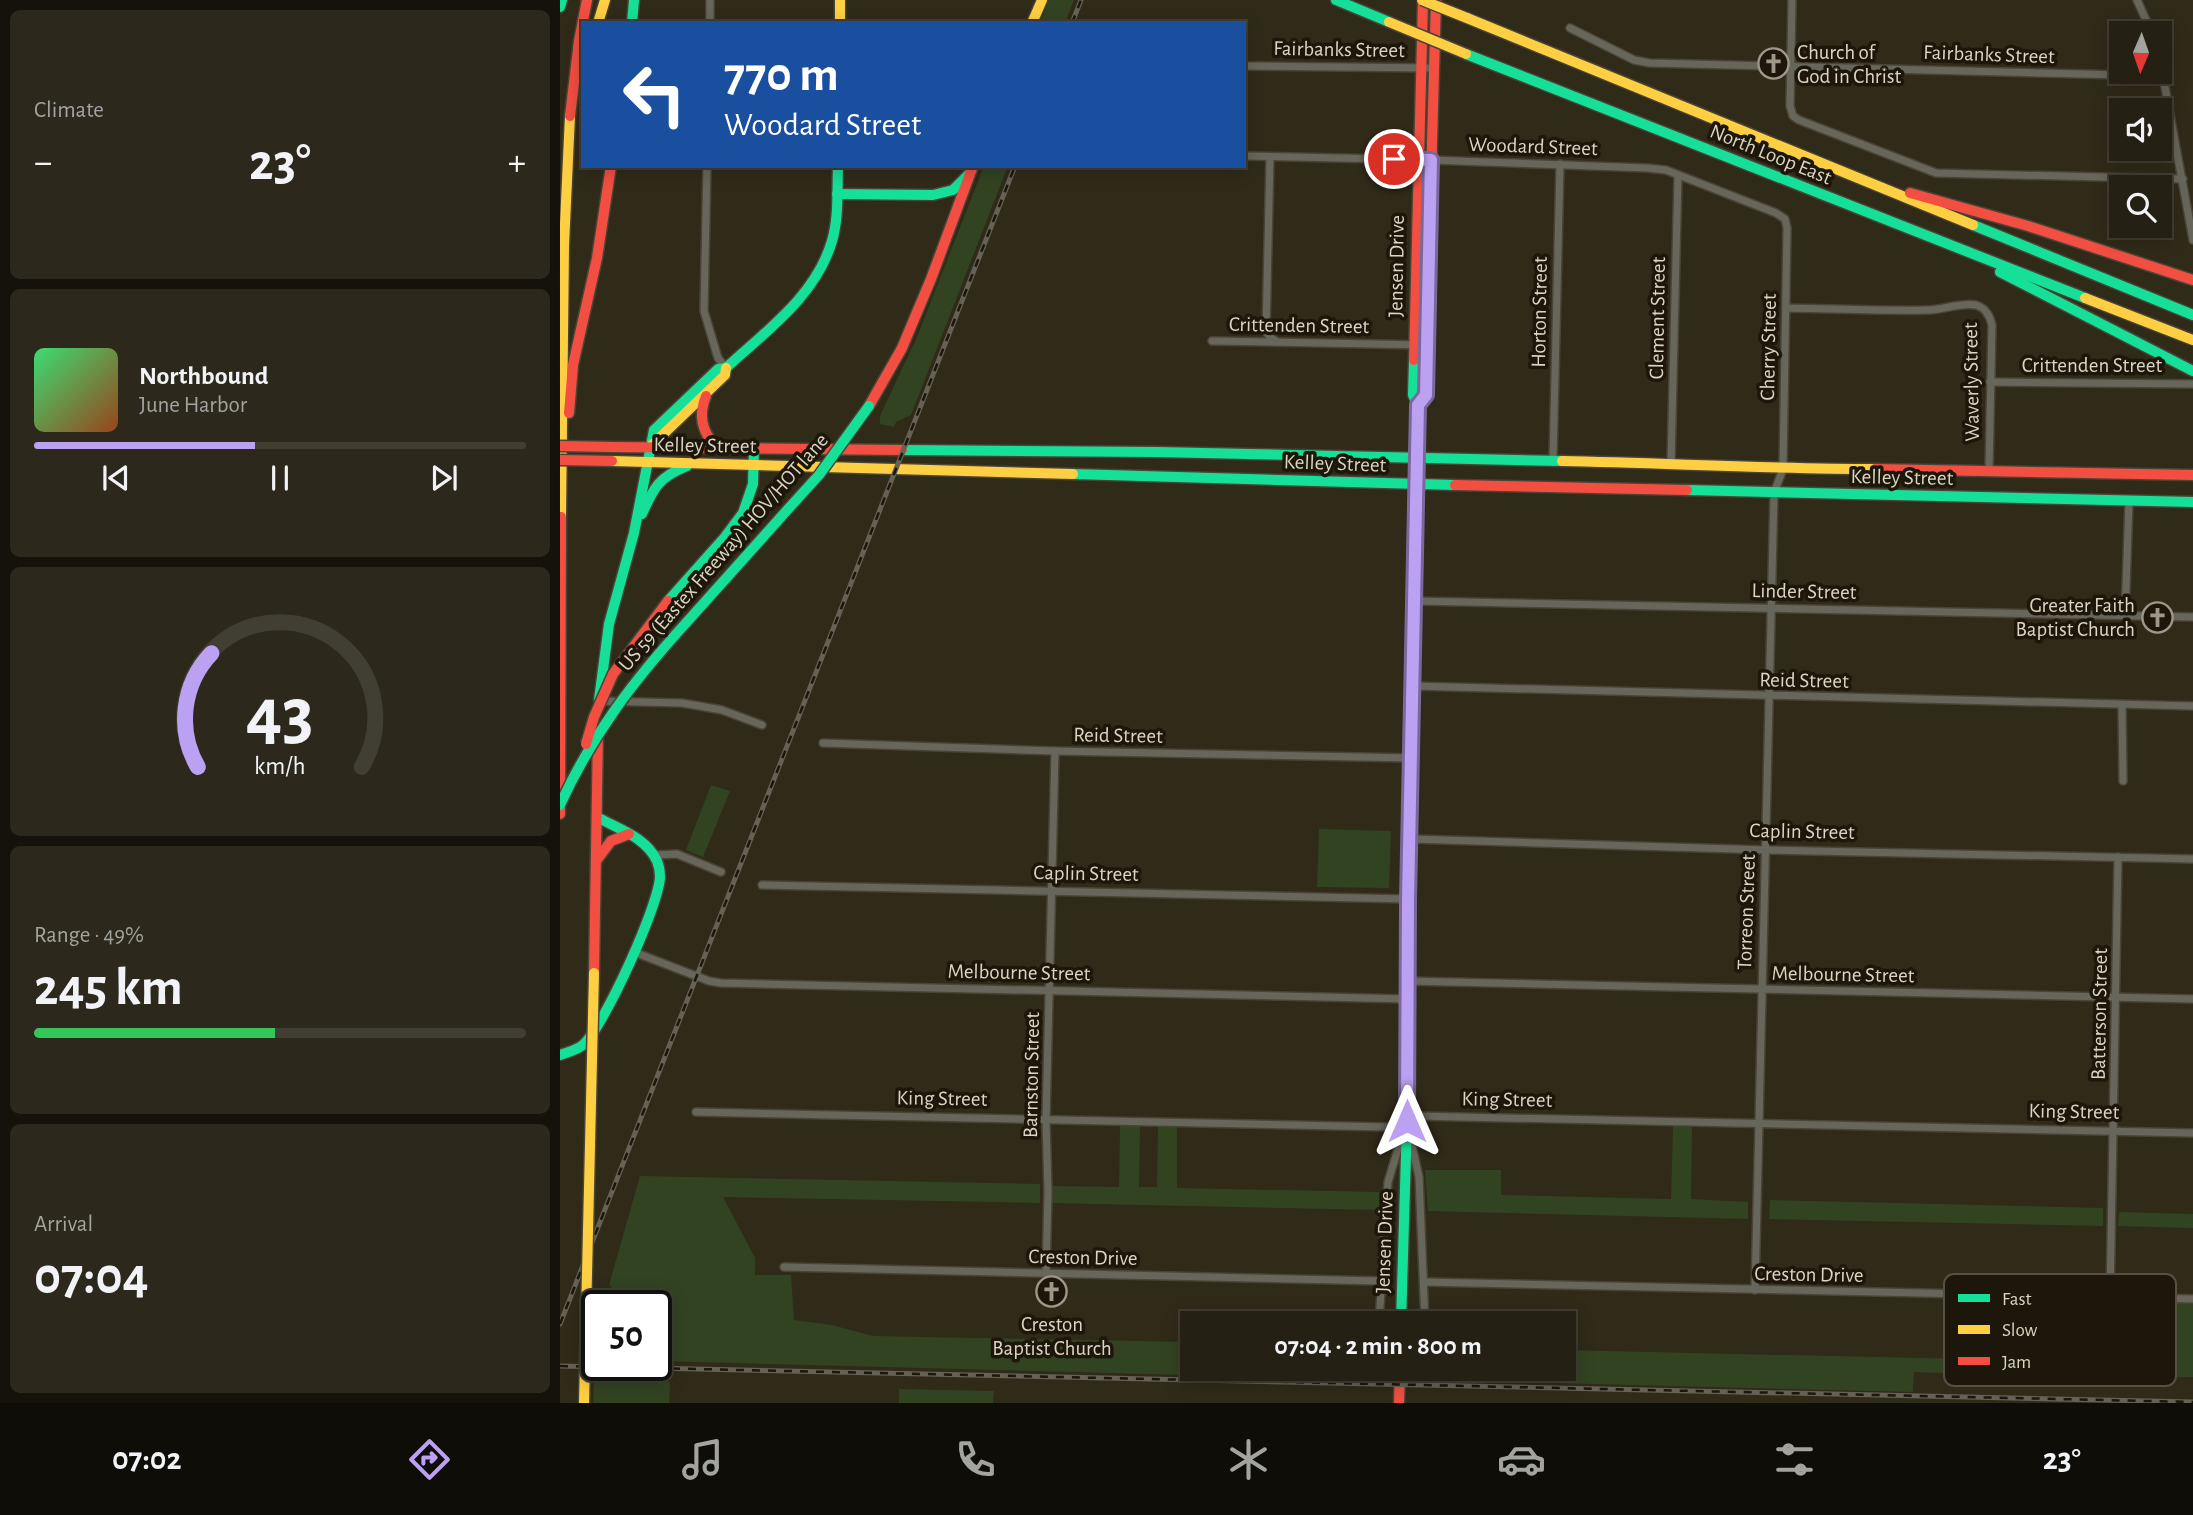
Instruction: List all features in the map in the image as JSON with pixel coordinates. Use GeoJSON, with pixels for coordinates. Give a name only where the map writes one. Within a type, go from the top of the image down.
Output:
{"type":"FeatureCollection","features":[{"type":"Feature","properties":{"kind":"main road"},"geometry":{"type":"LineString","coordinates":[[560,7],[562,0]]}},
{"type":"Feature","properties":{"kind":"main road"},"geometry":{"type":"LineString","coordinates":[[584,21],[587,0]]}},
{"type":"Feature","properties":{"kind":"main road"},"geometry":{"type":"LineString","coordinates":[[599,21],[605,0]]}},
{"type":"Feature","properties":{"kind":"main road"},"geometry":{"type":"LineString","coordinates":[[632,21],[634,0]]}},
{"type":"Feature","properties":{"kind":"main road"},"geometry":{"type":"LineString","coordinates":[[840,0],[840,21]]}},
{"type":"Feature","properties":{"kind":"main road"},"geometry":{"type":"LineString","coordinates":[[1033,21],[1042,0]]}},
{"type":"Feature","properties":{"kind":"main road"},"geometry":{"type":"LineString","coordinates":[[1329,0],[1385,20]]}},
{"type":"Feature","properties":{"kind":"main road","name":"North Loop East"},"geometry":{"type":"LineString","coordinates":[[1336,0],[1466,54],[2188,338]]}},
{"type":"Feature","properties":{"kind":"main road","name":"North Loop East"},"geometry":{"type":"LineString","coordinates":[[1422,0],[2193,315]]}},
{"type":"Feature","properties":{"kind":"main road","name":"Jensen Drive"},"geometry":{"type":"LineString","coordinates":[[1401,1311],[1407,1121],[1408,900],[1418,405],[1413,394],[1413,345],[1422,0]]}},
{"type":"Feature","properties":{"kind":"main road","name":"Jensen Drive"},"geometry":{"type":"LineString","coordinates":[[1418,405],[1426,395],[1436,0]]}},
{"type":"Feature","properties":{"kind":"main road"},"geometry":{"type":"LineString","coordinates":[[560,814],[564,243],[569,136],[581,37]]}},
{"type":"Feature","properties":{"kind":"main road"},"geometry":{"type":"LineString","coordinates":[[569,136],[581,86]]}},
{"type":"Feature","properties":{"kind":"main road"},"geometry":{"type":"LineString","coordinates":[[562,487],[573,365],[597,258],[611,168]]}},
{"type":"Feature","properties":{"kind":"main road"},"geometry":{"type":"LineString","coordinates":[[584,1403],[599,701],[609,624],[634,533],[654,430],[718,369],[726,368],[812,285],[832,240],[838,168]]}},
{"type":"Feature","properties":{"kind":"main road"},"geometry":{"type":"LineString","coordinates":[[837,194],[915,197],[940,194],[953,190],[973,168]]}},
{"type":"Feature","properties":{"kind":"main road","name":"US 59 (Eastex Freeway) HOV/HOT lane"},"geometry":{"type":"LineString","coordinates":[[560,805],[580,761],[645,667],[820,475],[869,406],[902,348],[973,168]]}},
{"type":"Feature","properties":{"kind":"main road"},"geometry":{"type":"LineString","coordinates":[[1849,176],[2028,226],[2193,280]]}},
{"type":"Feature","properties":{"kind":"main road"},"geometry":{"type":"LineString","coordinates":[[1934,239],[2193,371]]}},
{"type":"Feature","properties":{"kind":"main road"},"geometry":{"type":"LineString","coordinates":[[650,449],[725,375],[726,368]]}},
{"type":"Feature","properties":{"kind":"main road"},"geometry":{"type":"LineString","coordinates":[[708,393],[700,411],[700,420],[706,436],[715,447]]}},
{"type":"Feature","properties":{"kind":"main road","name":"Kelley Street"},"geometry":{"type":"LineString","coordinates":[[560,446],[1417,457],[1671,463],[1783,469],[2193,475]]}},
{"type":"Feature","properties":{"kind":"main road"},"geometry":{"type":"LineString","coordinates":[[580,761],[594,717],[613,674],[668,601],[736,527],[751,494],[755,465],[754,447]]}},
{"type":"Feature","properties":{"kind":"main road","name":"Kelley Street"},"geometry":{"type":"LineString","coordinates":[[560,460],[2193,502]]}},
{"type":"Feature","properties":{"kind":"main road"},"geometry":{"type":"LineString","coordinates":[[634,533],[657,482],[691,464]]}},
{"type":"Feature","properties":{"kind":"main road"},"geometry":{"type":"LineString","coordinates":[[560,1055],[585,1043],[604,1014],[634,952],[660,878],[655,855],[637,837],[597,817]]}},
{"type":"Feature","properties":{"kind":"main road"},"geometry":{"type":"LineString","coordinates":[[596,861],[611,841],[629,834]]}},
{"type":"Feature","properties":{"kind":"main road"},"geometry":{"type":"LineString","coordinates":[[1399,1403],[1400,1381]]}},
{"type":"Feature","properties":{"kind":"street"},"geometry":{"type":"LineString","coordinates":[[710,0],[710,21]]}},
{"type":"Feature","properties":{"kind":"street"},"geometry":{"type":"LineString","coordinates":[[1792,0],[1791,110],[1793,116],[1799,120],[1936,173],[2183,178]]}},
{"type":"Feature","properties":{"kind":"street"},"geometry":{"type":"LineString","coordinates":[[2137,0],[2147,21]]}},
{"type":"Feature","properties":{"kind":"street","name":"Fairbanks Street"},"geometry":{"type":"LineString","coordinates":[[1570,28],[1634,60],[1650,64],[2109,75]]}},
{"type":"Feature","properties":{"kind":"street","name":"Fairbanks Street"},"geometry":{"type":"LineString","coordinates":[[1246,66],[1433,68]]}},
{"type":"Feature","properties":{"kind":"street"},"geometry":{"type":"LineString","coordinates":[[2165,84],[2193,240]]}},
{"type":"Feature","properties":{"kind":"street","name":"Woodard Street"},"geometry":{"type":"LineString","coordinates":[[1246,156],[1418,159],[1647,168],[1678,174],[1770,211]]}},
{"type":"Feature","properties":{"kind":"street"},"geometry":{"type":"LineString","coordinates":[[1270,157],[1266,332],[1270,338],[1280,343]]}},
{"type":"Feature","properties":{"kind":"street","name":"Horton Street"},"geometry":{"type":"LineString","coordinates":[[1553,460],[1560,164]]}},
{"type":"Feature","properties":{"kind":"street"},"geometry":{"type":"LineString","coordinates":[[707,168],[704,311],[718,358],[726,368]]}},
{"type":"Feature","properties":{"kind":"street","name":"Clement Street"},"geometry":{"type":"LineString","coordinates":[[1671,463],[1678,174]]}},
{"type":"Feature","properties":{"kind":"street","name":"Cherry Street"},"geometry":{"type":"LineString","coordinates":[[1770,211],[1785,219],[1787,228],[1783,469],[1774,493]]}},
{"type":"Feature","properties":{"kind":"street","name":"Waverly Street"},"geometry":{"type":"LineString","coordinates":[[1786,307],[1932,310],[1971,304],[1980,306],[1990,317],[1989,470]]}},
{"type":"Feature","properties":{"kind":"street","name":"Crittenden Street"},"geometry":{"type":"LineString","coordinates":[[1212,341],[1426,345]]}},
{"type":"Feature","properties":{"kind":"street","name":"Crittenden Street"},"geometry":{"type":"LineString","coordinates":[[1990,382],[2193,384]]}},
{"type":"Feature","properties":{"kind":"street","name":"Torreon Street"},"geometry":{"type":"LineString","coordinates":[[1755,1290],[1774,493]]}},
{"type":"Feature","properties":{"kind":"street"},"geometry":{"type":"LineString","coordinates":[[2125,616],[2129,501]]}},
{"type":"Feature","properties":{"kind":"street","name":"Linder Street"},"geometry":{"type":"LineString","coordinates":[[1414,601],[2193,617]]}},
{"type":"Feature","properties":{"kind":"street","name":"Reid Street"},"geometry":{"type":"LineString","coordinates":[[1413,686],[2193,706]]}},
{"type":"Feature","properties":{"kind":"street"},"geometry":{"type":"LineString","coordinates":[[599,701],[649,701],[694,705],[722,710],[762,725]]}},
{"type":"Feature","properties":{"kind":"street"},"geometry":{"type":"LineString","coordinates":[[2122,705],[2123,781]]}},
{"type":"Feature","properties":{"kind":"street","name":"Reid Street"},"geometry":{"type":"LineString","coordinates":[[823,743],[1412,758]]}},
{"type":"Feature","properties":{"kind":"street","name":"Barnston Street"},"geometry":{"type":"LineString","coordinates":[[1046,1273],[1046,1120],[1055,751]]}},
{"type":"Feature","properties":{"kind":"street","name":"Caplin Street"},"geometry":{"type":"LineString","coordinates":[[1411,839],[2193,859]]}},
{"type":"Feature","properties":{"kind":"street"},"geometry":{"type":"LineString","coordinates":[[655,855],[677,854],[721,872]]}},
{"type":"Feature","properties":{"kind":"street","name":"Batterson Street"},"geometry":{"type":"LineString","coordinates":[[2111,1274],[2118,857]]}},
{"type":"Feature","properties":{"kind":"street","name":"Caplin Street"},"geometry":{"type":"LineString","coordinates":[[762,885],[1408,900]]}},
{"type":"Feature","properties":{"kind":"street","name":"Melbourne Street"},"geometry":{"type":"LineString","coordinates":[[634,952],[709,981],[722,983],[1408,999]]}},
{"type":"Feature","properties":{"kind":"street","name":"Melbourne Street"},"geometry":{"type":"LineString","coordinates":[[1408,981],[2193,999]]}},
{"type":"Feature","properties":{"kind":"street","name":"King Street"},"geometry":{"type":"LineString","coordinates":[[696,1112],[1387,1127],[1416,1116],[2193,1133]]}},
{"type":"Feature","properties":{"kind":"street"},"geometry":{"type":"LineString","coordinates":[[1380,1311],[1388,1182],[1407,1121]]}},
{"type":"Feature","properties":{"kind":"street"},"geometry":{"type":"LineString","coordinates":[[1407,1121],[1419,1177],[1425,1311]]}},
{"type":"Feature","properties":{"kind":"street","name":"Creston Drive"},"geometry":{"type":"LineString","coordinates":[[784,1268],[1382,1281]]}},
{"type":"Feature","properties":{"kind":"street","name":"Creston Drive"},"geometry":{"type":"LineString","coordinates":[[1424,1282],[1944,1294]]}},
{"type":"Feature","properties":{"kind":"green space"},"geometry":{"type":"Polygon","coordinates":[[[1049,0],[1074,0],[1066,21],[1041,21],[1049,0]]]}},
{"type":"Feature","properties":{"kind":"green space"},"geometry":{"type":"Polygon","coordinates":[[[983,168],[1007,168],[911,415],[896,422],[894,427],[880,424],[880,416],[917,337],[983,168]]]}},
{"type":"Feature","properties":{"kind":"green space"},"geometry":{"type":"Polygon","coordinates":[[[711,785],[730,791],[703,857],[686,850],[711,785]]]}},
{"type":"Feature","properties":{"kind":"green space"},"geometry":{"type":"Polygon","coordinates":[[[1319,829],[1391,831],[1389,888],[1317,887],[1319,829]]]}},
{"type":"Feature","properties":{"kind":"green space"},"geometry":{"type":"Polygon","coordinates":[[[1673,1125],[1692,1126],[1691,1199],[1748,1202],[1748,1219],[1428,1211],[1425,1170],[1501,1170],[1501,1195],[1671,1199],[1673,1125]]]}},
{"type":"Feature","properties":{"kind":"green space"},"geometry":{"type":"Polygon","coordinates":[[[1120,1126],[1140,1126],[1139,1187],[1157,1187],[1158,1127],[1177,1127],[1177,1188],[1379,1192],[1379,1210],[1051,1203],[1051,1186],[1119,1187],[1120,1126]]]}},
{"type":"Feature","properties":{"kind":"green space"},"geometry":{"type":"Polygon","coordinates":[[[640,1176],[1040,1184],[1040,1203],[723,1197],[755,1258],[755,1275],[791,1275],[794,1320],[832,1325],[873,1336],[1180,1342],[1180,1375],[672,1361],[672,1290],[614,1290],[609,1285],[640,1176]]]}},
{"type":"Feature","properties":{"kind":"green space"},"geometry":{"type":"Polygon","coordinates":[[[1770,1200],[2103,1208],[2103,1226],[1769,1219],[1770,1200]]]}},
{"type":"Feature","properties":{"kind":"green space"},"geometry":{"type":"Polygon","coordinates":[[[2119,1212],[2193,1214],[2193,1228],[2118,1226],[2119,1212]]]}},
{"type":"Feature","properties":{"kind":"green space"},"geometry":{"type":"Polygon","coordinates":[[[2176,1302],[2193,1303],[2193,1377],[2176,1377],[2176,1302]]]}},
{"type":"Feature","properties":{"kind":"green space"},"geometry":{"type":"Polygon","coordinates":[[[1576,1350],[1944,1359],[1944,1373],[1914,1372],[1913,1392],[1471,1381],[1576,1381],[1576,1350]]]}},
{"type":"Feature","properties":{"kind":"green space"},"geometry":{"type":"Polygon","coordinates":[[[594,1381],[670,1382],[669,1403],[593,1403],[594,1381]]]}},
{"type":"Feature","properties":{"kind":"green space"},"geometry":{"type":"Polygon","coordinates":[[[899,1389],[994,1391],[993,1403],[899,1403],[899,1389]]]}},
{"type":"Feature","properties":{"kind":"railway"},"geometry":{"type":"LineString","coordinates":[[1073,21],[1081,0]]}},
{"type":"Feature","properties":{"kind":"railway"},"geometry":{"type":"LineString","coordinates":[[560,1324],[1014,168]]}},
{"type":"Feature","properties":{"kind":"railway"},"geometry":{"type":"LineString","coordinates":[[560,1366],[2193,1402]]}},
{"type":"Feature","properties":{"kind":"traffic: fast"},"geometry":{"type":"LineString","coordinates":[[560,7],[562,0]]}},
{"type":"Feature","properties":{"kind":"traffic: fast"},"geometry":{"type":"LineString","coordinates":[[632,21],[634,0]]}},
{"type":"Feature","properties":{"kind":"traffic: fast"},"geometry":{"type":"LineString","coordinates":[[1336,0],[1389,22]]}},
{"type":"Feature","properties":{"kind":"traffic: fast"},"geometry":{"type":"LineString","coordinates":[[1466,54],[2085,298]]}},
{"type":"Feature","properties":{"kind":"traffic: fast"},"geometry":{"type":"LineString","coordinates":[[599,700],[609,624],[634,533],[654,430],[718,369],[726,368],[773,326],[802,296],[814,279],[824,261],[834,232],[838,168]]}},
{"type":"Feature","properties":{"kind":"traffic: fast"},"geometry":{"type":"LineString","coordinates":[[837,194],[933,195],[953,190],[968,175]]}},
{"type":"Feature","properties":{"kind":"traffic: fast"},"geometry":{"type":"LineString","coordinates":[[1973,225],[2193,315]]}},
{"type":"Feature","properties":{"kind":"traffic: fast"},"geometry":{"type":"LineString","coordinates":[[2000,272],[2193,371]]}},
{"type":"Feature","properties":{"kind":"traffic: fast"},"geometry":{"type":"LineString","coordinates":[[1412,709],[1418,405],[1413,395],[1414,360]]}},
{"type":"Feature","properties":{"kind":"traffic: fast"},"geometry":{"type":"LineString","coordinates":[[789,508],[819,475],[869,406]]}},
{"type":"Feature","properties":{"kind":"traffic: fast"},"geometry":{"type":"LineString","coordinates":[[668,601],[743,513],[753,484],[754,447]]}},
{"type":"Feature","properties":{"kind":"traffic: fast"},"geometry":{"type":"LineString","coordinates":[[902,450],[1157,452],[1562,461]]}},
{"type":"Feature","properties":{"kind":"traffic: fast"},"geometry":{"type":"LineString","coordinates":[[642,514],[658,484],[670,474],[687,466]]}},
{"type":"Feature","properties":{"kind":"traffic: fast"},"geometry":{"type":"LineString","coordinates":[[1073,474],[1455,485]]}},
{"type":"Feature","properties":{"kind":"traffic: fast"},"geometry":{"type":"LineString","coordinates":[[1687,490],[2193,502]]}},
{"type":"Feature","properties":{"kind":"traffic: fast"},"geometry":{"type":"LineString","coordinates":[[686,623],[789,508]]}},
{"type":"Feature","properties":{"kind":"traffic: fast"},"geometry":{"type":"LineString","coordinates":[[560,805],[600,732],[649,666],[686,623]]}},
{"type":"Feature","properties":{"kind":"traffic: fast"},"geometry":{"type":"LineString","coordinates":[[560,1055],[584,1044],[605,1013],[641,937],[660,877],[657,861],[646,846],[631,834],[597,817]]}},
{"type":"Feature","properties":{"kind":"traffic: fast"},"geometry":{"type":"LineString","coordinates":[[1401,1311],[1408,975]]}},
{"type":"Feature","properties":{"kind":"traffic: slow"},"geometry":{"type":"LineString","coordinates":[[599,21],[605,0]]}},
{"type":"Feature","properties":{"kind":"traffic: slow"},"geometry":{"type":"LineString","coordinates":[[840,0],[840,21]]}},
{"type":"Feature","properties":{"kind":"traffic: slow"},"geometry":{"type":"LineString","coordinates":[[1033,21],[1042,0]]}},
{"type":"Feature","properties":{"kind":"traffic: slow"},"geometry":{"type":"LineString","coordinates":[[1422,0],[1467,18]]}},
{"type":"Feature","properties":{"kind":"traffic: slow"},"geometry":{"type":"LineString","coordinates":[[1467,18],[1973,225]]}},
{"type":"Feature","properties":{"kind":"traffic: slow"},"geometry":{"type":"LineString","coordinates":[[1389,22],[1466,54]]}},
{"type":"Feature","properties":{"kind":"traffic: slow"},"geometry":{"type":"LineString","coordinates":[[561,517],[564,245],[570,116]]}},
{"type":"Feature","properties":{"kind":"traffic: slow"},"geometry":{"type":"LineString","coordinates":[[2085,298],[2193,340]]}},
{"type":"Feature","properties":{"kind":"traffic: slow"},"geometry":{"type":"LineString","coordinates":[[652,445],[725,375],[726,368]]}},
{"type":"Feature","properties":{"kind":"traffic: slow"},"geometry":{"type":"LineString","coordinates":[[612,461],[1073,474]]}},
{"type":"Feature","properties":{"kind":"traffic: slow"},"geometry":{"type":"LineString","coordinates":[[1562,461],[1875,469]]}},
{"type":"Feature","properties":{"kind":"traffic: slow"},"geometry":{"type":"LineString","coordinates":[[1408,975],[1412,709]]}},
{"type":"Feature","properties":{"kind":"traffic: slow"},"geometry":{"type":"LineString","coordinates":[[584,1403],[594,973]]}},
{"type":"Feature","properties":{"kind":"traffic: jam"},"geometry":{"type":"LineString","coordinates":[[583,21],[587,0]]}},
{"type":"Feature","properties":{"kind":"traffic: jam"},"geometry":{"type":"LineString","coordinates":[[1414,360],[1423,0]]}},
{"type":"Feature","properties":{"kind":"traffic: jam"},"geometry":{"type":"LineString","coordinates":[[1418,405],[1425,395],[1436,0]]}},
{"type":"Feature","properties":{"kind":"traffic: jam"},"geometry":{"type":"LineString","coordinates":[[570,116],[581,31]]}},
{"type":"Feature","properties":{"kind":"traffic: jam"},"geometry":{"type":"LineString","coordinates":[[569,413],[573,365],[597,258],[611,168]]}},
{"type":"Feature","properties":{"kind":"traffic: jam"},"geometry":{"type":"LineString","coordinates":[[869,406],[902,348],[972,168]]}},
{"type":"Feature","properties":{"kind":"traffic: jam"},"geometry":{"type":"LineString","coordinates":[[1910,193],[2028,226],[2193,280]]}},
{"type":"Feature","properties":{"kind":"traffic: jam"},"geometry":{"type":"LineString","coordinates":[[706,396],[702,410],[703,423],[715,447]]}},
{"type":"Feature","properties":{"kind":"traffic: jam"},"geometry":{"type":"LineString","coordinates":[[560,446],[612,447]]}},
{"type":"Feature","properties":{"kind":"traffic: jam"},"geometry":{"type":"LineString","coordinates":[[612,447],[902,450]]}},
{"type":"Feature","properties":{"kind":"traffic: jam"},"geometry":{"type":"LineString","coordinates":[[560,460],[612,461]]}},
{"type":"Feature","properties":{"kind":"traffic: jam"},"geometry":{"type":"LineString","coordinates":[[1875,469],[2193,475]]}},
{"type":"Feature","properties":{"kind":"traffic: jam"},"geometry":{"type":"LineString","coordinates":[[1455,485],[1687,490]]}},
{"type":"Feature","properties":{"kind":"traffic: jam"},"geometry":{"type":"LineString","coordinates":[[560,814],[561,517]]}},
{"type":"Feature","properties":{"kind":"traffic: jam"},"geometry":{"type":"LineString","coordinates":[[586,744],[594,717],[613,674],[668,601]]}},
{"type":"Feature","properties":{"kind":"traffic: jam"},"geometry":{"type":"LineString","coordinates":[[594,973],[598,732]]}},
{"type":"Feature","properties":{"kind":"traffic: jam"},"geometry":{"type":"LineString","coordinates":[[596,861],[611,841],[629,834]]}},
{"type":"Feature","properties":{"kind":"traffic: jam"},"geometry":{"type":"LineString","coordinates":[[1399,1403],[1400,1381]]}},
{"type":"Feature","properties":{"kind":"place","name":"Church of God in Christ"},"geometry":{"type":"Point","coordinates":[1774,64]}},
{"type":"Feature","properties":{"kind":"place","name":"Greater Faith Baptist Church"},"geometry":{"type":"Point","coordinates":[2158,617]}},
{"type":"Feature","properties":{"kind":"place","name":"Creston Baptist Church"},"geometry":{"type":"Point","coordinates":[1052,1292]}},
{"type":"Feature","properties":{"kind":"route"},"geometry":{"type":"LineString","coordinates":[[1394,159],[1431,160],[1426,395],[1418,405],[1415,516],[1407,1121]]}}]}
